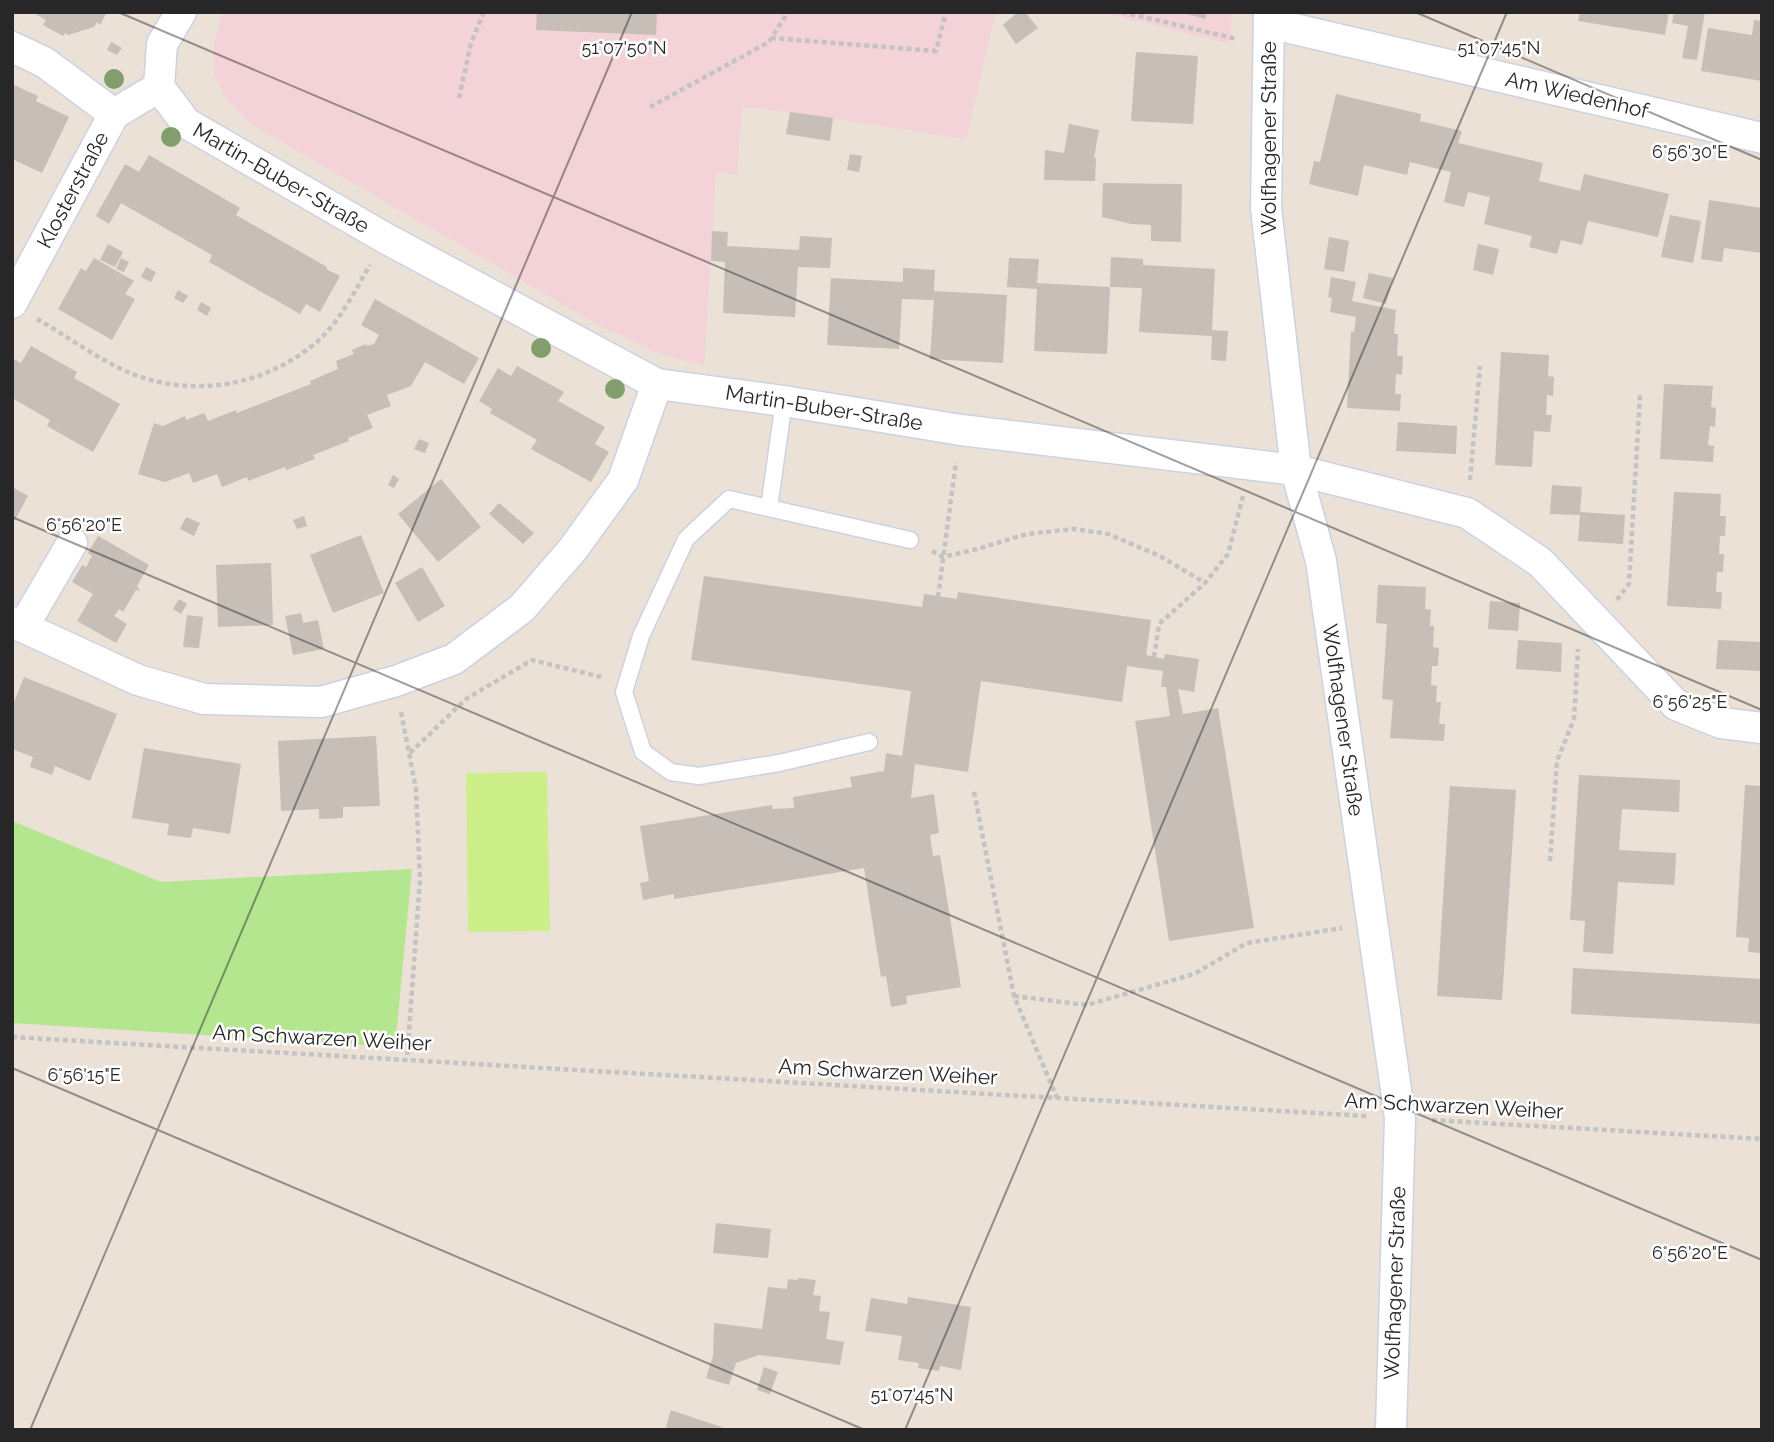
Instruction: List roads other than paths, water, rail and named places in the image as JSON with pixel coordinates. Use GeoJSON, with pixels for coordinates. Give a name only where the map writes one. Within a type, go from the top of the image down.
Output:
{"type":"FeatureCollection","features":[{"type":"Feature","properties":{"kind":"street"},"geometry":{"type":"LineString","coordinates":[[12,47],[44,62],[114,114],[159,87],[162,44],[181,12]]}},
{"type":"Feature","properties":{"kind":"street","name":"Am Wiedenhof"},"geometry":{"type":"LineString","coordinates":[[1269,27],[1762,138]]}},
{"type":"Feature","properties":{"kind":"street","name":"Wolfhagener Straße"},"geometry":{"type":"LineString","coordinates":[[1269,27],[1266,208],[1296,470],[1321,561],[1400,1118],[1391,1430]]}},
{"type":"Feature","properties":{"kind":"street","name":"Martin-Buber-Straße"},"geometry":{"type":"LineString","coordinates":[[159,87],[186,123],[385,238],[657,384],[784,401],[961,430],[1296,470],[1467,513],[1540,562],[1676,705],[1721,723],[1762,728]]}},
{"type":"Feature","properties":{"kind":"street","name":"Klosterstraße"},"geometry":{"type":"LineString","coordinates":[[24,310],[114,114]]}},
{"type":"Feature","properties":{"kind":"street"},"geometry":{"type":"LineString","coordinates":[[72,543],[17,625],[138,680],[204,699],[321,702],[396,681],[454,659],[522,608],[573,549],[623,480],[657,384]]}},
{"type":"Feature","properties":{"kind":"lane"},"geometry":{"type":"LineString","coordinates":[[769,508],[784,401]]}},
{"type":"Feature","properties":{"kind":"lane"},"geometry":{"type":"LineString","coordinates":[[869,742],[779,764],[699,776],[671,772],[643,752],[624,692],[641,636],[686,539],[729,499],[910,540]]}}]}
